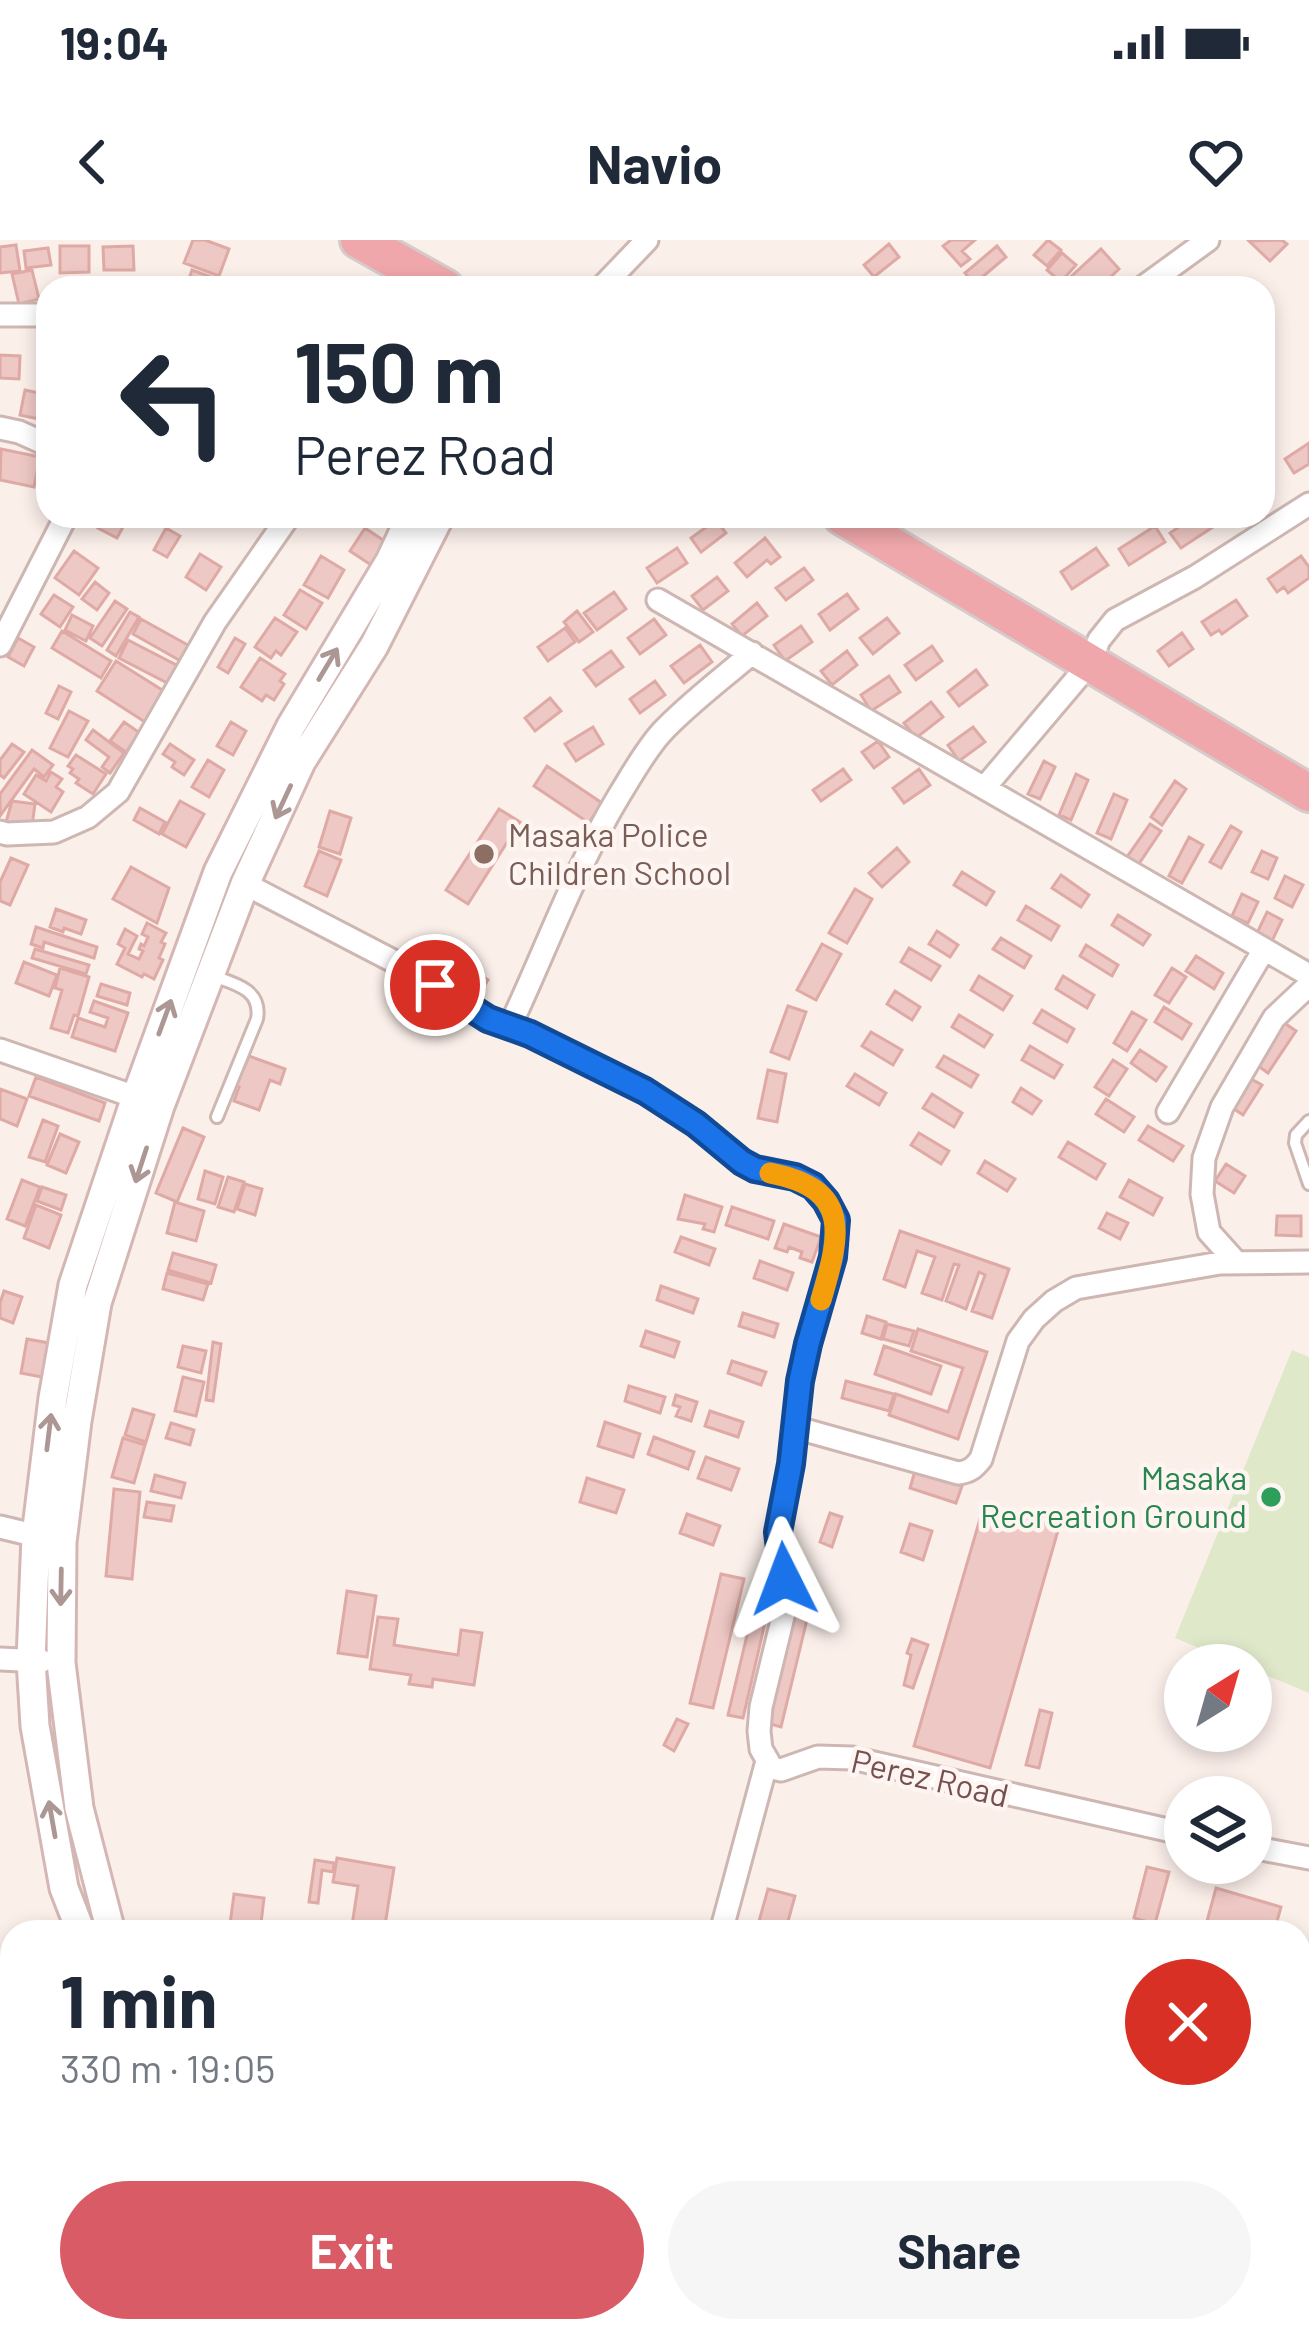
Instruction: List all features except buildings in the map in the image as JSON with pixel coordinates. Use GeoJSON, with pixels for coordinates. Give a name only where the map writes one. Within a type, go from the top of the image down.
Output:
{"type":"FeatureCollection","features":[{"type":"Feature","properties":{"kind":"highway"},"geometry":{"type":"LineString","coordinates":[[359,240],[424,276]]}},
{"type":"Feature","properties":{"kind":"highway"},"geometry":{"type":"LineString","coordinates":[[862,528],[1309,793]]}},
{"type":"Feature","properties":{"kind":"street"},"geometry":{"type":"LineString","coordinates":[[612,276],[647,240]]}},
{"type":"Feature","properties":{"kind":"street"},"geometry":{"type":"LineString","coordinates":[[1158,276],[1208,240]]}},
{"type":"Feature","properties":{"kind":"street"},"geometry":{"type":"LineString","coordinates":[[0,315],[36,315]]}},
{"type":"Feature","properties":{"kind":"street"},"geometry":{"type":"LineString","coordinates":[[0,428],[36,440]]}},
{"type":"Feature","properties":{"kind":"street"},"geometry":{"type":"LineString","coordinates":[[1275,526],[1309,504]]}},
{"type":"Feature","properties":{"kind":"street"},"geometry":{"type":"LineString","coordinates":[[4,631],[60,528]]}},
{"type":"Feature","properties":{"kind":"street"},"geometry":{"type":"LineString","coordinates":[[0,832],[53,832],[88,817],[118,792],[215,622],[281,528]]}},
{"type":"Feature","properties":{"kind":"street"},"geometry":{"type":"LineString","coordinates":[[76,1920],[64,1888],[35,1726],[31,1660],[49,1539],[77,1421],[97,1303],[148,1101],[218,872],[291,726],[412,528]]}},
{"type":"Feature","properties":{"kind":"street"},"geometry":{"type":"LineString","coordinates":[[148,1101],[210,975],[301,762],[374,646],[413,528]]}},
{"type":"Feature","properties":{"kind":"street"},"geometry":{"type":"LineString","coordinates":[[985,787],[1090,663],[1099,640],[1115,620],[1272,528]]}},
{"type":"Feature","properties":{"kind":"street"},"geometry":{"type":"LineString","coordinates":[[658,599],[1309,975]]}},
{"type":"Feature","properties":{"kind":"street"},"geometry":{"type":"LineString","coordinates":[[509,1028],[570,885],[643,756],[662,731],[752,653]]}},
{"type":"Feature","properties":{"kind":"street"},"geometry":{"type":"LineString","coordinates":[[245,884],[400,964],[488,1019],[530,1034],[645,1091],[755,1169],[813,1186],[836,1220],[833,1257],[808,1344],[778,1532],[788,1596],[761,1707],[759,1731],[767,1761],[724,1920]]}},
{"type":"Feature","properties":{"kind":"street"},"geometry":{"type":"LineString","coordinates":[[1168,1112],[1263,951]]}},
{"type":"Feature","properties":{"kind":"street"},"geometry":{"type":"LineString","coordinates":[[1236,1262],[1209,1232],[1202,1194],[1204,1158],[1222,1107],[1274,1018],[1309,985]]}},
{"type":"Feature","properties":{"kind":"street"},"geometry":{"type":"LineString","coordinates":[[0,1050],[148,1101]]}},
{"type":"Feature","properties":{"kind":"street"},"geometry":{"type":"LineString","coordinates":[[794,1427],[965,1472],[981,1460],[1018,1341],[1054,1301],[1076,1288],[1236,1262],[1309,1262]]}},
{"type":"Feature","properties":{"kind":"street"},"geometry":{"type":"LineString","coordinates":[[0,1527],[49,1539]]}},
{"type":"Feature","properties":{"kind":"street"},"geometry":{"type":"LineString","coordinates":[[49,1539],[79,1808],[108,1920]]}},
{"type":"Feature","properties":{"kind":"street"},"geometry":{"type":"LineString","coordinates":[[0,1659],[61,1663]]}},
{"type":"Feature","properties":{"kind":"street","name":"Perez Road"},"geometry":{"type":"LineString","coordinates":[[767,1761],[781,1770],[818,1757],[852,1758],[1164,1829]]}},
{"type":"Feature","properties":{"kind":"street"},"geometry":{"type":"LineString","coordinates":[[1272,1851],[1309,1858]]}},
{"type":"Feature","properties":{"kind":"lane"},"geometry":{"type":"LineString","coordinates":[[210,975],[244,987],[259,1007],[217,1117]]}},
{"type":"Feature","properties":{"kind":"lane"},"geometry":{"type":"LineString","coordinates":[[1309,1121],[1295,1143],[1309,1184]]}},
{"type":"Feature","properties":{"kind":"green space","name":"Masaka Recreation Ground"},"geometry":{"type":"Polygon","coordinates":[[[1292,1350],[1309,1357],[1309,1693],[1272,1678],[1272,1644],[1189,1644],[1175,1638],[1292,1350]]]}},
{"type":"Feature","properties":{"kind":"slow traffic"},"geometry":{"type":"LineString","coordinates":[[770,1173],[813,1186],[836,1220],[833,1257],[821,1300]]}},
{"type":"Feature","properties":{"kind":"place","name":"Masaka Police Children School"},"geometry":{"type":"Point","coordinates":[484,854]}},
{"type":"Feature","properties":{"kind":"place","name":"Masaka Recreation Ground"},"geometry":{"type":"Point","coordinates":[1271,1497]}},
{"type":"Feature","properties":{"kind":"route"},"geometry":{"type":"LineString","coordinates":[[435,985],[488,1019],[530,1034],[645,1091],[742,1162],[795,1177],[813,1186],[826,1201],[836,1220],[833,1257],[800,1381],[778,1532],[784,1579]]}}]}
